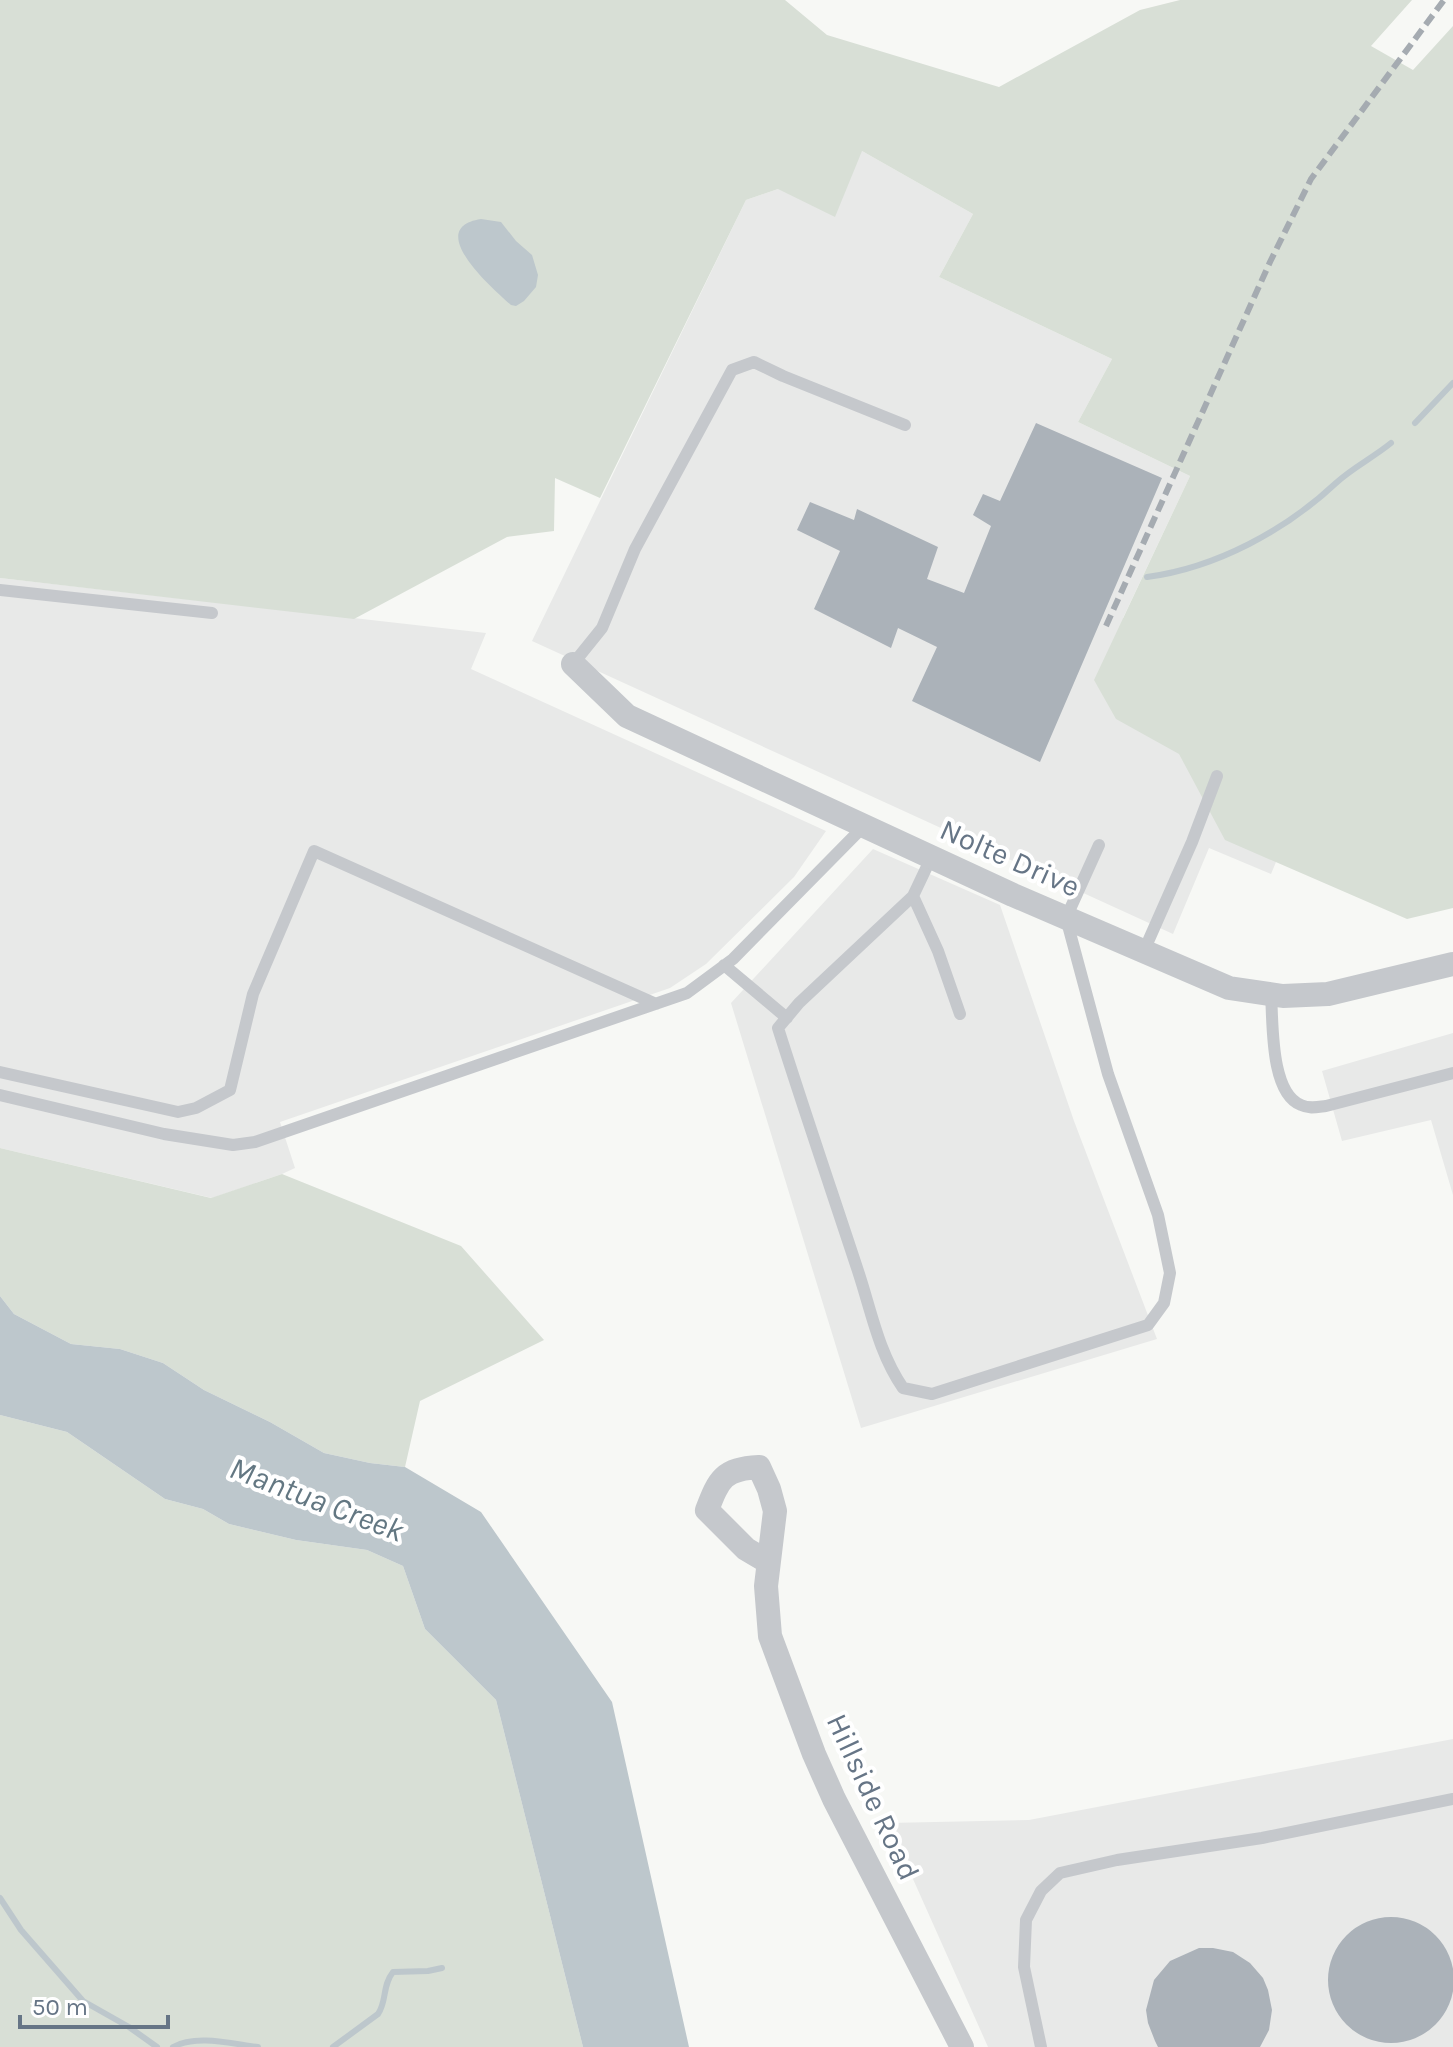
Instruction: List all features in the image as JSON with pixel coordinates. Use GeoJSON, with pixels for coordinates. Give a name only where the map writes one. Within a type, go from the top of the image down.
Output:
{"type":"FeatureCollection","features":[{"type":"Feature","properties":{"kind":"street","name":"Nolte Drive"},"geometry":{"type":"LineString","coordinates":[[573,664],[627,716],[931,858],[1229,988],[1271,994],[1328,994],[1453,964]]}},
{"type":"Feature","properties":{"kind":"street","name":"Hillside Road"},"geometry":{"type":"LineString","coordinates":[[768,1562],[766,1611],[770,1636],[814,1754],[959,2046]]}},
{"type":"Feature","properties":{"kind":"lane"},"geometry":{"type":"LineString","coordinates":[[573,664],[602,628],[635,549],[732,370],[754,362],[905,425]]}},
{"type":"Feature","properties":{"kind":"lane"},"geometry":{"type":"LineString","coordinates":[[0,590],[212,613]]}},
{"type":"Feature","properties":{"kind":"lane"},"geometry":{"type":"LineString","coordinates":[[1143,953],[1217,776]]}},
{"type":"Feature","properties":{"kind":"lane"},"geometry":{"type":"LineString","coordinates":[[0,1095],[164,1134],[233,1145],[255,1142],[687,993],[724,965],[863,827]]}},
{"type":"Feature","properties":{"kind":"lane"},"geometry":{"type":"LineString","coordinates":[[931,858],[913,896],[778,1028],[881,1348],[903,1388],[932,1394],[1148,1325],[1164,1303],[1170,1273],[1158,1215],[1108,1074],[1066,918],[1099,845]]}},
{"type":"Feature","properties":{"kind":"lane"},"geometry":{"type":"LineString","coordinates":[[0,1072],[178,1112],[196,1108],[230,1090],[253,994],[314,851],[656,1004]]}},
{"type":"Feature","properties":{"kind":"lane"},"geometry":{"type":"LineString","coordinates":[[913,896],[938,951],[960,1014]]}},
{"type":"Feature","properties":{"kind":"lane"},"geometry":{"type":"LineString","coordinates":[[724,965],[787,1018]]}},
{"type":"Feature","properties":{"kind":"lane"},"geometry":{"type":"LineString","coordinates":[[1271,994],[1277,1066],[1288,1093],[1298,1105],[1312,1108],[1326,1106],[1453,1073]]}},
{"type":"Feature","properties":{"kind":"lane"},"geometry":{"type":"LineString","coordinates":[[1041,2047],[1024,1967],[1026,1920],[1041,1891],[1060,1873],[1117,1860],[1262,1838],[1453,1799]]}},
{"type":"Feature","properties":{"kind":"shaded area"},"geometry":{"type":"Polygon","coordinates":[[[0,0],[785,0],[827,35],[999,87],[1140,10],[1180,0],[1412,0],[1371,46],[1413,70],[1453,26],[1453,908],[1407,919],[1225,840],[1179,754],[1116,719],[1094,680],[1190,476],[1078,422],[1112,359],[939,277],[973,214],[862,151],[835,217],[778,189],[746,200],[600,498],[555,478],[554,531],[507,537],[354,619],[0,578],[0,0]]]}},
{"type":"Feature","properties":{"kind":"shaded area"},"geometry":{"type":"Polygon","coordinates":[[[862,151],[973,214],[939,277],[1112,359],[1078,422],[1190,476],[1123,618],[1316,766],[1271,874],[1209,848],[1173,934],[532,641],[746,200],[862,151]]]}},
{"type":"Feature","properties":{"kind":"shaded area"},"geometry":{"type":"Polygon","coordinates":[[[0,578],[486,633],[471,669],[826,831],[794,877],[706,964],[670,988],[280,1122],[295,1168],[282,1174],[212,1198],[0,1148],[0,578]]]}},
{"type":"Feature","properties":{"kind":"shaded area"},"geometry":{"type":"Polygon","coordinates":[[[873,849],[1000,905],[1074,1121],[1157,1339],[861,1428],[731,1003],[873,849]]]}},
{"type":"Feature","properties":{"kind":"shaded area"},"geometry":{"type":"Polygon","coordinates":[[[1453,1033],[1453,1195],[1431,1120],[1342,1141],[1322,1071],[1453,1033]]]}},
{"type":"Feature","properties":{"kind":"shaded area"},"geometry":{"type":"Polygon","coordinates":[[[0,1148],[211,1198],[282,1174],[461,1246],[544,1340],[420,1401],[405,1467],[324,1453],[204,1390],[163,1363],[120,1349],[71,1344],[14,1314],[0,1296],[0,1148]]]}},
{"type":"Feature","properties":{"kind":"shaded area"},"geometry":{"type":"Polygon","coordinates":[[[0,1415],[67,1432],[165,1499],[203,1509],[229,1524],[296,1540],[367,1550],[403,1566],[425,1629],[496,1700],[583,2047],[0,2047],[0,1415]]]}},
{"type":"Feature","properties":{"kind":"shaded area"},"geometry":{"type":"Polygon","coordinates":[[[1453,1739],[1453,2047],[988,2047],[888,1823],[1029,1820],[1453,1739]]]}},
{"type":"Feature","properties":{"kind":"water"},"geometry":{"type":"Polygon","coordinates":[[[481,219],[501,222],[532,255],[538,275],[536,287],[516,306],[490,286],[460,246],[459,234],[465,225],[481,219]]]}},
{"type":"Feature","properties":{"kind":"water","name":"Mantua Creek"},"geometry":{"type":"Polygon","coordinates":[[[0,1296],[14,1314],[71,1344],[120,1349],[163,1363],[204,1390],[324,1453],[405,1467],[481,1512],[612,1702],[689,2047],[583,2047],[496,1700],[425,1629],[403,1566],[367,1550],[296,1540],[229,1524],[203,1509],[165,1499],[67,1432],[0,1415],[0,1296]]]}},
{"type":"Feature","properties":{"kind":"building"},"geometry":{"type":"Polygon","coordinates":[[[1036,423],[1162,478],[1040,762],[912,701],[937,647],[898,628],[891,648],[814,609],[840,551],[797,530],[810,502],[854,520],[857,509],[938,547],[927,579],[964,593],[991,526],[973,515],[983,494],[1000,501],[1036,423]]]}},
{"type":"Feature","properties":{"kind":"building"},"geometry":{"type":"Polygon","coordinates":[[[1391,1917],[1415,1922],[1435,1936],[1449,1956],[1454,1980],[1449,2004],[1435,2024],[1415,2038],[1391,2043],[1367,2038],[1347,2024],[1333,2004],[1328,1980],[1333,1956],[1347,1936],[1367,1922],[1391,1917]]]}},
{"type":"Feature","properties":{"kind":"building"},"geometry":{"type":"Polygon","coordinates":[[[1199,1948],[1233,1952],[1250,1963],[1263,1978],[1272,2010],[1269,2030],[1260,2047],[1158,2047],[1146,2010],[1154,1980],[1170,1961],[1199,1948]]]}},
{"type":"Feature","properties":{"kind":"waterway"},"geometry":{"type":"LineString","coordinates":[[1415,423],[1453,383]]}},
{"type":"Feature","properties":{"kind":"waterway"},"geometry":{"type":"LineString","coordinates":[[1147,577],[1199,565],[1249,544],[1295,516],[1391,443]]}},
{"type":"Feature","properties":{"kind":"waterway"},"geometry":{"type":"LineString","coordinates":[[0,1898],[21,1930],[83,2001],[157,2047]]}},
{"type":"Feature","properties":{"kind":"waterway"},"geometry":{"type":"LineString","coordinates":[[333,2047],[378,2014],[393,1972],[442,1968]]}},
{"type":"Feature","properties":{"kind":"waterway"},"geometry":{"type":"LineString","coordinates":[[173,2047],[203,2040],[258,2047]]}},
{"type":"Feature","properties":{"kind":"railway"},"geometry":{"type":"LineString","coordinates":[[1106,626],[1270,262],[1311,179],[1444,0]]}}]}
